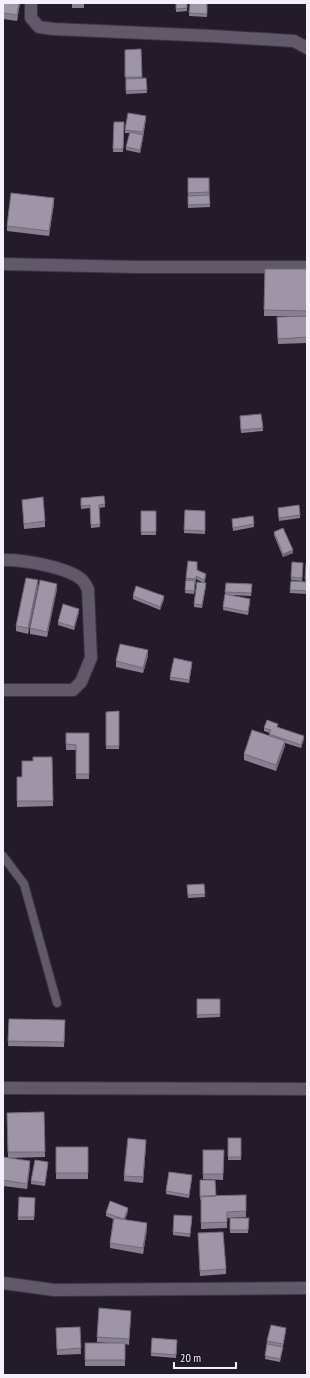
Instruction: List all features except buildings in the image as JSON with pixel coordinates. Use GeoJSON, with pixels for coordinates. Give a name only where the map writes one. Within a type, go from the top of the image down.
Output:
{"type":"FeatureCollection","features":[{"type":"Feature","properties":{"kind":"street"},"geometry":{"type":"LineString","coordinates":[[31,3],[31,18],[39,27],[294,41],[307,48]]}},
{"type":"Feature","properties":{"kind":"street"},"geometry":{"type":"LineString","coordinates":[[3,264],[136,268],[307,267]]}},
{"type":"Feature","properties":{"kind":"street"},"geometry":{"type":"LineString","coordinates":[[3,560],[37,564],[72,573],[82,579],[88,589],[91,658],[81,682],[73,690],[3,690]]}},
{"type":"Feature","properties":{"kind":"street"},"geometry":{"type":"LineString","coordinates":[[3,1088],[307,1089]]}},
{"type":"Feature","properties":{"kind":"street"},"geometry":{"type":"LineString","coordinates":[[3,1283],[54,1290],[307,1288]]}},
{"type":"Feature","properties":{"kind":"lane"},"geometry":{"type":"LineString","coordinates":[[3,856],[24,884],[57,1002]]}}]}
